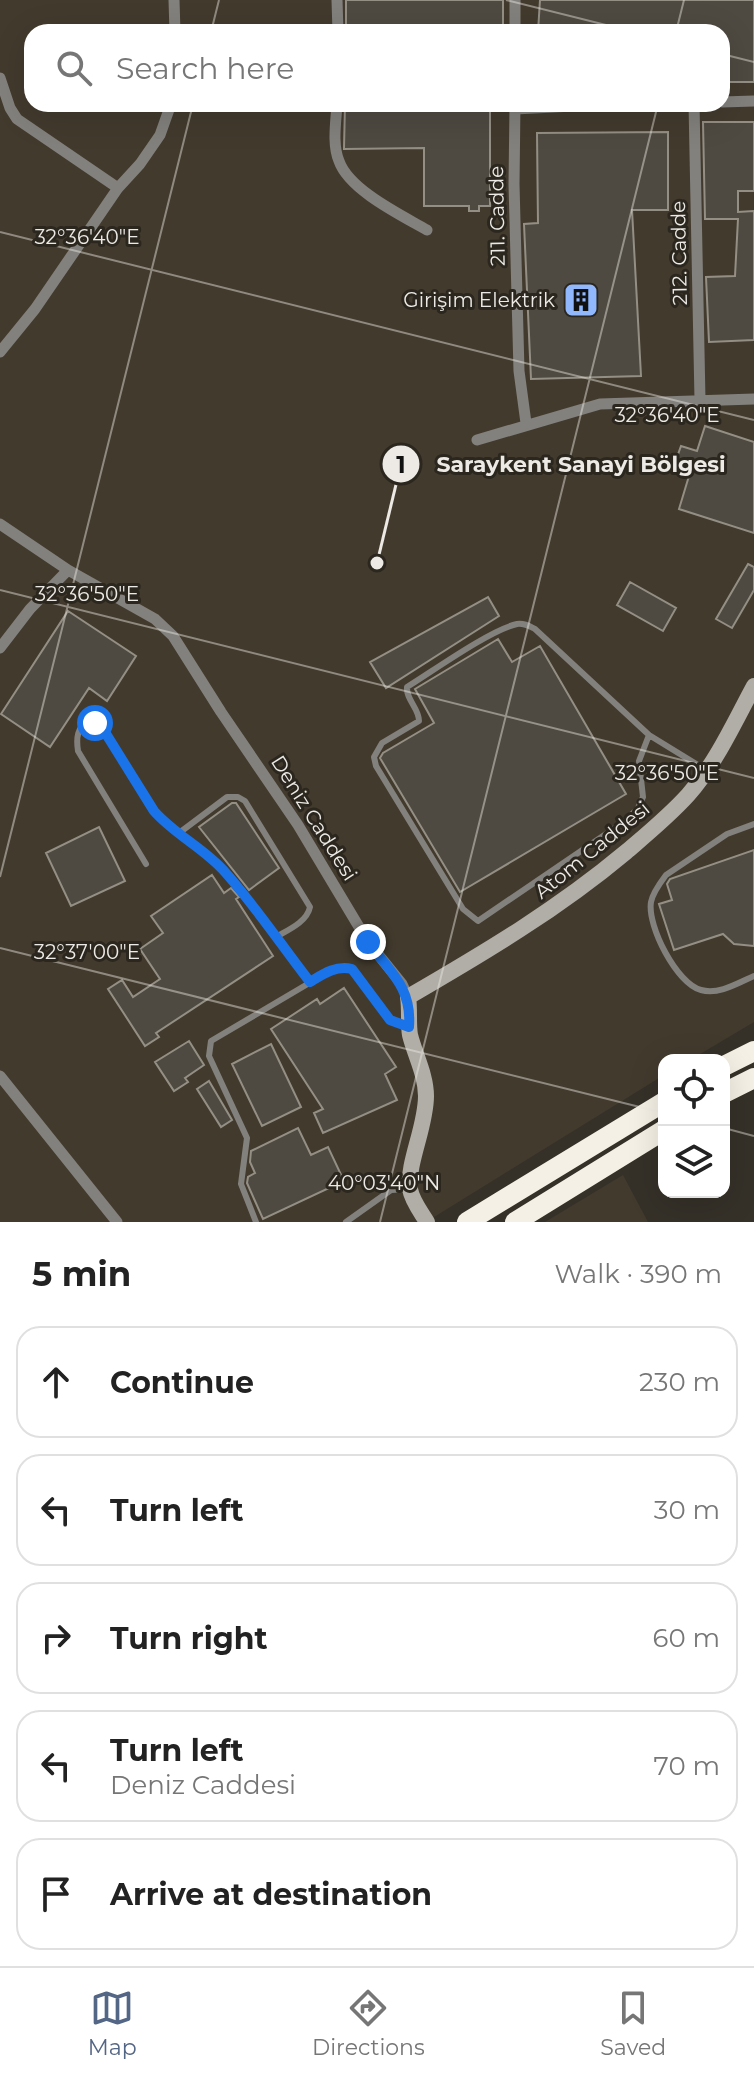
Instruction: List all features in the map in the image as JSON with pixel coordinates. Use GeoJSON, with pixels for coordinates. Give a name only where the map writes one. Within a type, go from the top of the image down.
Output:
{"type":"FeatureCollection","features":[{"type":"Feature","properties":{"kind":"highway"},"geometry":{"type":"LineString","coordinates":[[730,1063],[754,1051]]}},
{"type":"Feature","properties":{"kind":"highway"},"geometry":{"type":"LineString","coordinates":[[730,1090],[754,1078]]}},
{"type":"Feature","properties":{"kind":"highway"},"geometry":{"type":"LineString","coordinates":[[467,1222],[658,1106]]}},
{"type":"Feature","properties":{"kind":"highway"},"geometry":{"type":"LineString","coordinates":[[515,1222],[658,1134]]}},
{"type":"Feature","properties":{"kind":"street"},"geometry":{"type":"LineString","coordinates":[[174,0],[175,24]]}},
{"type":"Feature","properties":{"kind":"street"},"geometry":{"type":"LineString","coordinates":[[337,0],[338,24]]}},
{"type":"Feature","properties":{"kind":"street"},"geometry":{"type":"LineString","coordinates":[[515,0],[515,24]]}},
{"type":"Feature","properties":{"kind":"street"},"geometry":{"type":"LineString","coordinates":[[0,78],[17,119],[118,188]]}},
{"type":"Feature","properties":{"kind":"street"},"geometry":{"type":"LineString","coordinates":[[730,102],[754,101]]}},
{"type":"Feature","properties":{"kind":"street"},"geometry":{"type":"LineString","coordinates":[[0,352],[35,309],[118,188],[140,164],[160,135],[168,112]]}},
{"type":"Feature","properties":{"kind":"street"},"geometry":{"type":"LineString","coordinates":[[337,112],[336,148],[340,165],[359,187],[427,230]]}},
{"type":"Feature","properties":{"kind":"street","name":"211. Cadde"},"geometry":{"type":"LineString","coordinates":[[515,112],[519,371],[526,423]]}},
{"type":"Feature","properties":{"kind":"street","name":"212. Cadde"},"geometry":{"type":"LineString","coordinates":[[694,112],[700,400]]}},
{"type":"Feature","properties":{"kind":"street"},"geometry":{"type":"LineString","coordinates":[[477,440],[509,432],[526,423],[600,404],[754,399]]}},
{"type":"Feature","properties":{"kind":"street","name":"Deniz Caddesi"},"geometry":{"type":"LineString","coordinates":[[0,524],[68,570],[155,619],[179,643],[221,712],[298,825],[368,942],[402,984],[408,997]]}},
{"type":"Feature","properties":{"kind":"street"},"geometry":{"type":"LineString","coordinates":[[0,648],[22,618],[68,570]]}},
{"type":"Feature","properties":{"kind":"street","name":"Atom Caddesi"},"geometry":{"type":"LineString","coordinates":[[408,997],[506,940],[602,872],[676,808],[748,712],[754,686]]}},
{"type":"Feature","properties":{"kind":"street"},"geometry":{"type":"LineString","coordinates":[[408,997],[409,1027],[425,1082],[426,1097],[423,1129],[410,1173],[410,1189],[427,1222]]}},
{"type":"Feature","properties":{"kind":"street"},"geometry":{"type":"LineString","coordinates":[[0,1076],[117,1222]]}},
{"type":"Feature","properties":{"kind":"lane"},"geometry":{"type":"LineString","coordinates":[[649,735],[639,761],[643,797],[638,808],[625,821],[478,921],[463,909],[376,766],[374,757],[382,743],[419,721],[406,693],[407,687],[487,638],[515,624],[523,624],[535,629],[649,735],[706,770]]}},
{"type":"Feature","properties":{"kind":"lane"},"geometry":{"type":"LineString","coordinates":[[146,864],[78,751],[76,741],[82,724],[89,720],[103,729],[164,823],[200,848],[226,873],[310,982]]}},
{"type":"Feature","properties":{"kind":"lane"},"geometry":{"type":"LineString","coordinates":[[179,833],[227,797],[245,801],[310,907],[309,914],[276,937]]}},
{"type":"Feature","properties":{"kind":"lane"},"geometry":{"type":"LineString","coordinates":[[754,824],[727,834],[666,875],[651,904],[660,938],[675,971],[689,985],[698,990],[719,991],[754,976]]}},
{"type":"Feature","properties":{"kind":"lane"},"geometry":{"type":"LineString","coordinates":[[256,1222],[241,1184],[247,1138],[209,1056],[211,1041],[333,969],[343,967],[352,969],[390,1020],[409,1027]]}},
{"type":"Feature","properties":{"kind":"lane"},"geometry":{"type":"LineString","coordinates":[[346,1222],[391,1190],[410,1189]]}},
{"type":"Feature","properties":{"kind":"shaded area"},"geometry":{"type":"Polygon","coordinates":[[[0,0],[754,0],[754,1022],[700,1054],[658,1054],[658,1079],[426,1222],[0,1222],[0,0]]]}},
{"type":"Feature","properties":{"kind":"shaded area"},"geometry":{"type":"Polygon","coordinates":[[[623,1175],[648,1222],[545,1222],[623,1175]]]}},
{"type":"Feature","properties":{"kind":"building"},"geometry":{"type":"Polygon","coordinates":[[[346,0],[503,0],[503,24],[346,24],[346,0]]]}},
{"type":"Feature","properties":{"kind":"building"},"geometry":{"type":"Polygon","coordinates":[[[540,0],[754,0],[754,82],[730,82],[730,24],[538,24],[540,0]]]}},
{"type":"Feature","properties":{"kind":"building"},"geometry":{"type":"Polygon","coordinates":[[[345,112],[490,112],[490,206],[479,206],[479,211],[469,211],[469,206],[424,206],[424,148],[344,149],[345,112]]]}},
{"type":"Feature","properties":{"kind":"building"},"geometry":{"type":"Polygon","coordinates":[[[703,122],[754,122],[754,191],[738,191],[738,212],[754,211],[754,340],[709,342],[706,277],[735,276],[738,219],[705,219],[703,122]]]}},
{"type":"Feature","properties":{"kind":"building","name":"Girişim Elektrik"},"geometry":{"type":"Polygon","coordinates":[[[668,132],[668,210],[632,210],[641,376],[531,379],[524,224],[538,223],[537,133],[668,132]]]}},
{"type":"Feature","properties":{"kind":"building"},"geometry":{"type":"Polygon","coordinates":[[[705,426],[754,442],[754,533],[679,509],[692,466],[676,460],[681,446],[697,451],[705,426]]]}},
{"type":"Feature","properties":{"kind":"building"},"geometry":{"type":"Polygon","coordinates":[[[748,564],[754,567],[754,590],[732,628],[716,619],[748,564]]]}},
{"type":"Feature","properties":{"kind":"building"},"geometry":{"type":"Polygon","coordinates":[[[630,582],[676,608],[663,631],[617,605],[630,582]]]}},
{"type":"Feature","properties":{"kind":"building"},"geometry":{"type":"Polygon","coordinates":[[[488,597],[499,616],[386,688],[370,662],[488,597]]]}},
{"type":"Feature","properties":{"kind":"building"},"geometry":{"type":"Polygon","coordinates":[[[68,611],[136,656],[107,701],[89,688],[50,747],[1,714],[68,611]]]}},
{"type":"Feature","properties":{"kind":"building"},"geometry":{"type":"Polygon","coordinates":[[[498,639],[512,662],[540,646],[626,794],[460,892],[380,758],[383,753],[434,723],[415,689],[498,639]]]}},
{"type":"Feature","properties":{"kind":"building"},"geometry":{"type":"Polygon","coordinates":[[[236,803],[279,868],[249,890],[199,827],[236,803]]]}},
{"type":"Feature","properties":{"kind":"building"},"geometry":{"type":"Polygon","coordinates":[[[99,827],[125,881],[71,906],[46,853],[99,827]]]}},
{"type":"Feature","properties":{"kind":"building"},"geometry":{"type":"Polygon","coordinates":[[[754,850],[754,946],[734,944],[723,934],[674,950],[659,904],[672,900],[667,884],[670,879],[754,850]]]}},
{"type":"Feature","properties":{"kind":"building"},"geometry":{"type":"Polygon","coordinates":[[[212,875],[224,893],[231,888],[239,897],[236,899],[273,956],[156,1033],[159,1037],[145,1046],[108,989],[122,980],[133,997],[160,979],[140,949],[163,933],[151,916],[212,875]]]}},
{"type":"Feature","properties":{"kind":"building"},"geometry":{"type":"Polygon","coordinates":[[[344,988],[396,1067],[385,1074],[397,1100],[323,1133],[314,1113],[323,1109],[271,1029],[317,999],[320,1004],[344,988]]]}},
{"type":"Feature","properties":{"kind":"building"},"geometry":{"type":"Polygon","coordinates":[[[189,1041],[204,1065],[185,1078],[188,1082],[174,1091],[155,1062],[189,1041]]]}},
{"type":"Feature","properties":{"kind":"building"},"geometry":{"type":"Polygon","coordinates":[[[271,1044],[301,1107],[262,1126],[232,1064],[271,1044]]]}},
{"type":"Feature","properties":{"kind":"building"},"geometry":{"type":"Polygon","coordinates":[[[209,1081],[232,1120],[221,1127],[197,1089],[209,1081]]]}},
{"type":"Feature","properties":{"kind":"building"},"geometry":{"type":"Polygon","coordinates":[[[298,1128],[311,1155],[328,1147],[344,1181],[263,1219],[247,1183],[248,1177],[255,1173],[250,1162],[251,1151],[298,1128]]]}},
{"type":"Feature","properties":{"kind":"place","name":"Girişim Elektrik"},"geometry":{"type":"Point","coordinates":[581,300]}},
{"type":"Feature","properties":{"kind":"place","name":"Saraykent Sanayi Bölgesi"},"geometry":{"type":"Point","coordinates":[377,563]}},
{"type":"Feature","properties":{"kind":"route"},"geometry":{"type":"LineString","coordinates":[[95,723],[103,729],[154,811],[164,823],[210,856],[226,873],[310,982],[333,969],[352,969],[390,1020],[409,1027],[408,997],[402,984],[368,942]]}}]}
